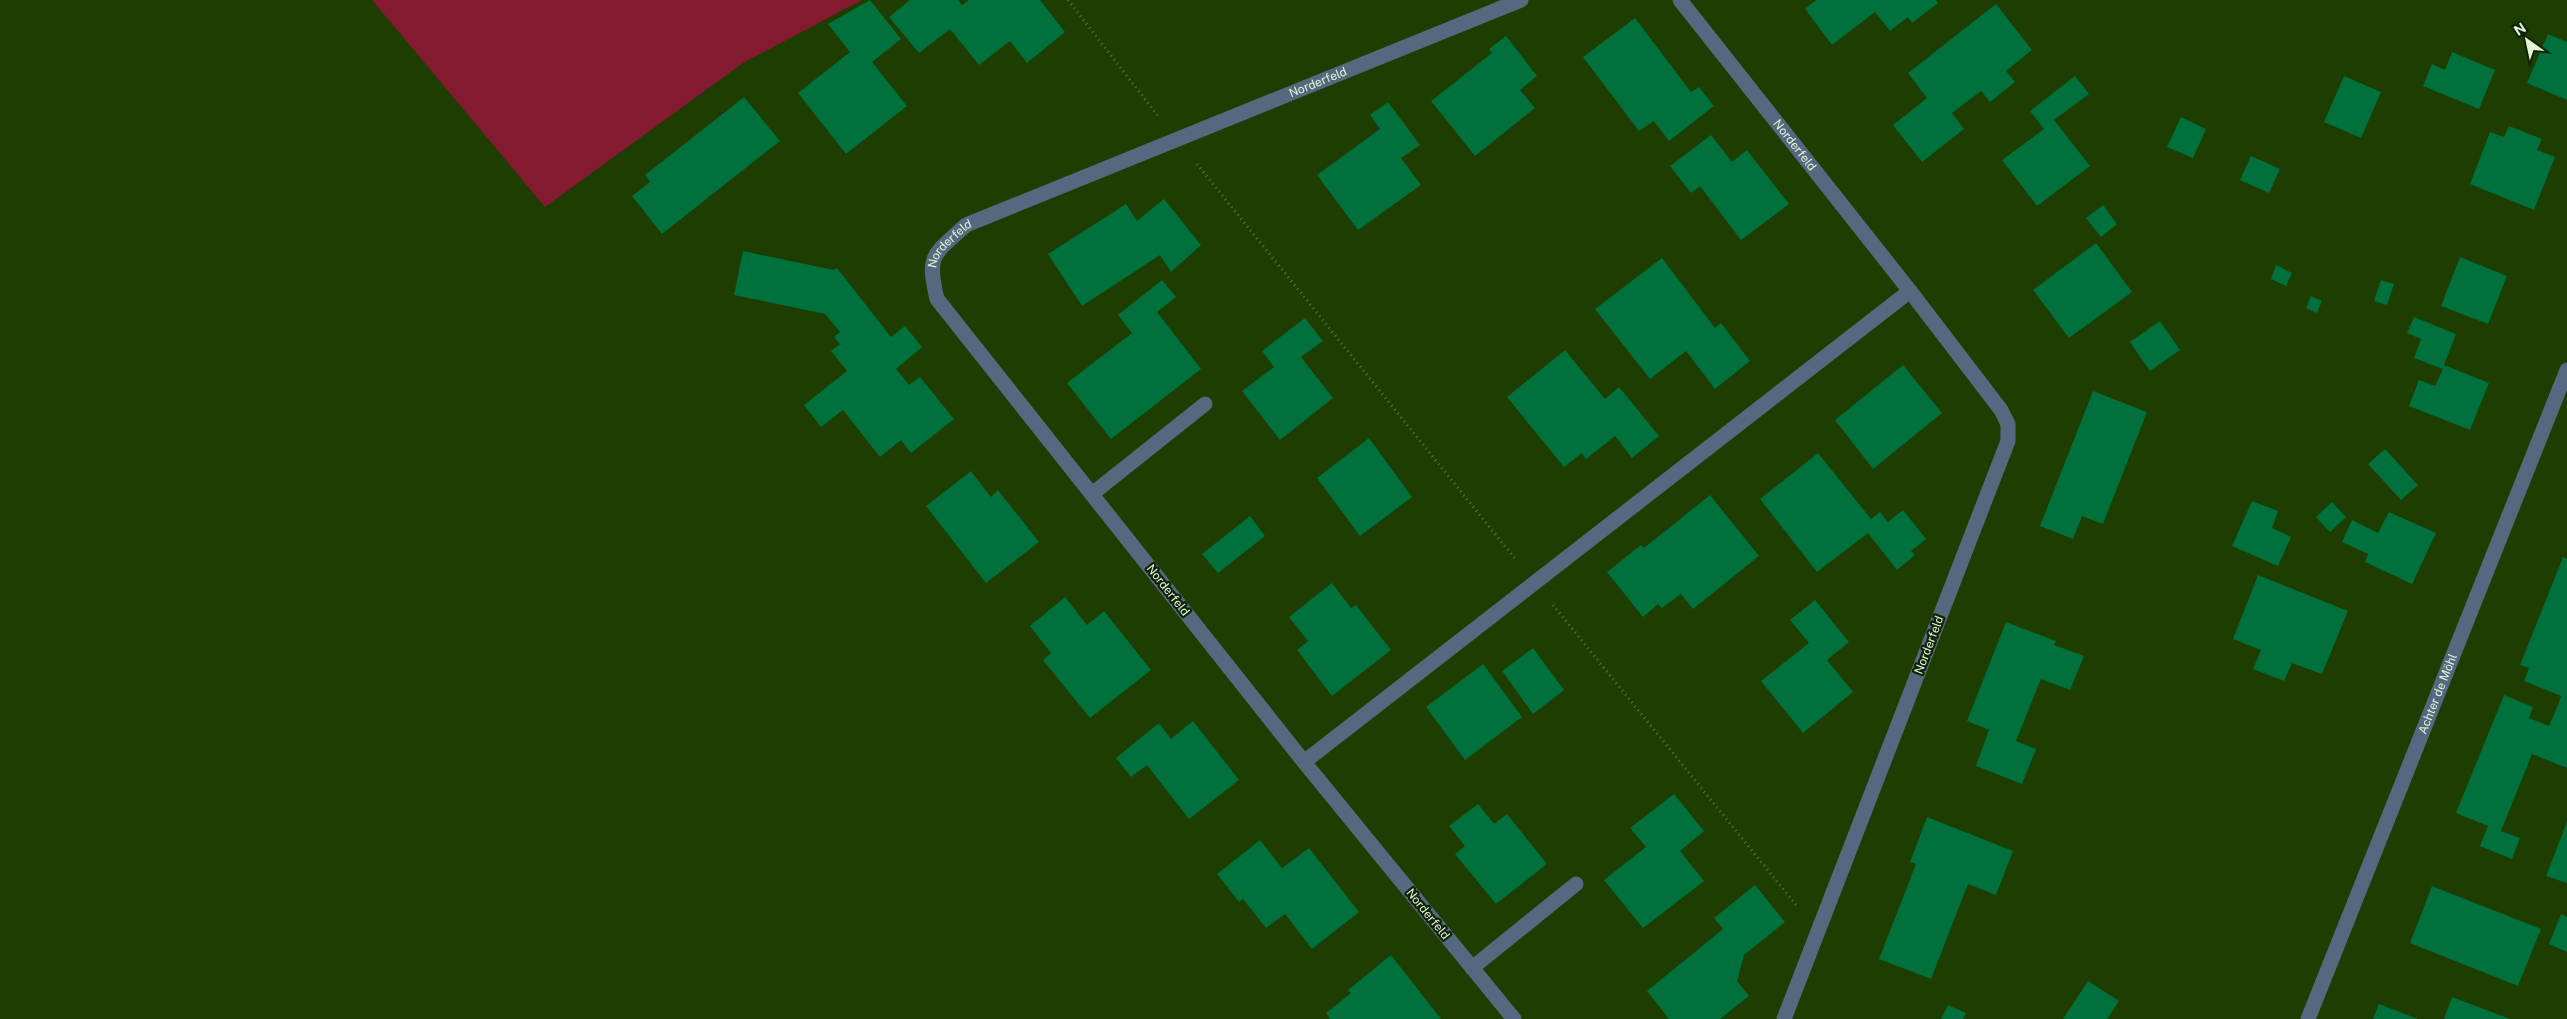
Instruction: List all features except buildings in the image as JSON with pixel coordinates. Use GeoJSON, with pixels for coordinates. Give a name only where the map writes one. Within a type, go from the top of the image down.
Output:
{"type":"FeatureCollection","features":[{"type":"Feature","properties":{"kind":"street","name":"Norderfeld"},"geometry":{"type":"LineString","coordinates":[[1514,1019],[1304,762],[938,299],[931,274],[934,256],[966,225],[1176,138],[1520,0]]}},
{"type":"Feature","properties":{"kind":"street","name":"Norderfeld"},"geometry":{"type":"LineString","coordinates":[[1680,0],[1910,290],[2001,410],[2008,424],[2008,441],[1784,1019]]}},
{"type":"Feature","properties":{"kind":"street"},"geometry":{"type":"LineString","coordinates":[[1304,762],[1910,290]]}},
{"type":"Feature","properties":{"kind":"street","name":"Achter de Möhl"},"geometry":{"type":"LineString","coordinates":[[2308,1019],[2567,370]]}},
{"type":"Feature","properties":{"kind":"street"},"geometry":{"type":"LineString","coordinates":[[1092,494],[1205,404]]}},
{"type":"Feature","properties":{"kind":"street"},"geometry":{"type":"LineString","coordinates":[[1472,968],[1576,884]]}},
{"type":"Feature","properties":{"kind":"path"},"geometry":{"type":"LineString","coordinates":[[1068,0],[1176,138],[1534,583],[1818,932]]}},
{"type":"Feature","properties":{"kind":"shaded area"},"geometry":{"type":"Polygon","coordinates":[[[372,0],[862,0],[743,63],[545,207],[372,0]]]}}]}
